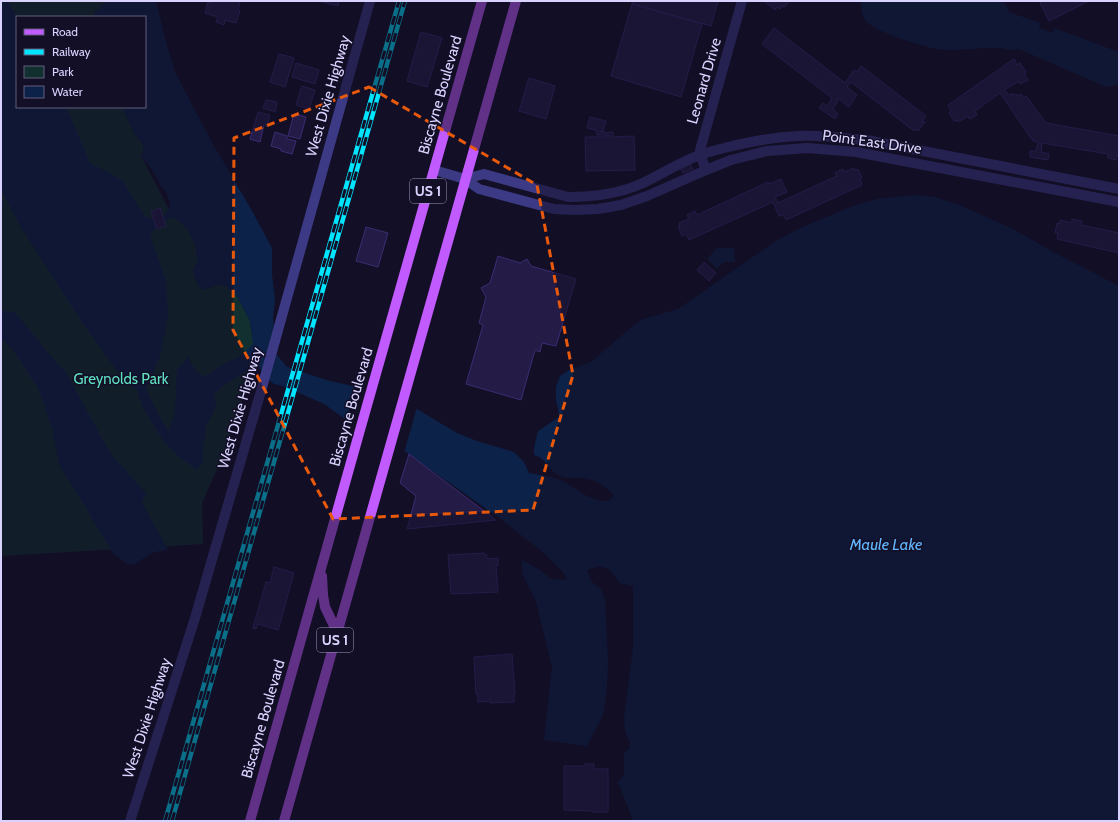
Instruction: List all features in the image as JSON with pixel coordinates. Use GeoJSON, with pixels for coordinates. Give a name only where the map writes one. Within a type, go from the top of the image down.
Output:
{"type":"FeatureCollection","features":[{"type":"Feature","properties":{"kind":"main road","name":"Biscayne Boulevard"},"geometry":{"type":"LineString","coordinates":[[250,821],[482,1]]}},
{"type":"Feature","properties":{"kind":"main road","name":"US 1"},"geometry":{"type":"LineString","coordinates":[[284,821],[516,1]]}},
{"type":"Feature","properties":{"kind":"main road"},"geometry":{"type":"LineString","coordinates":[[322,566],[325,607],[337,632]]}},
{"type":"Feature","properties":{"kind":"street","name":"West Dixie Highway"},"geometry":{"type":"LineString","coordinates":[[130,821],[192,625],[261,391],[370,1]]}},
{"type":"Feature","properties":{"kind":"street","name":"Leonard Drive"},"geometry":{"type":"LineString","coordinates":[[700,154],[742,1]]}},
{"type":"Feature","properties":{"kind":"street","name":"Point East Drive"},"geometry":{"type":"LineString","coordinates":[[465,179],[484,174],[568,197],[604,195],[624,190],[642,183],[700,154],[736,145],[782,137],[812,136],[866,140],[1119,188]]}},
{"type":"Feature","properties":{"kind":"street","name":"Point East Drive"},"geometry":{"type":"LineString","coordinates":[[434,170],[465,179],[479,189],[554,209],[598,210],[621,205],[647,196],[731,160],[767,151],[807,148],[830,149],[856,152],[1119,202]]}},
{"type":"Feature","properties":{"kind":"street"},"geometry":{"type":"LineString","coordinates":[[700,154],[706,170]]}},
{"type":"Feature","properties":{"kind":"highlighted area"},"geometry":{"type":"Polygon","coordinates":[[[369,87],[537,185],[573,375],[533,510],[333,519],[233,330],[234,138],[369,87]]]}},
{"type":"Feature","properties":{"kind":"green space","name":"Greynolds Park"},"geometry":{"type":"Polygon","coordinates":[[[1,1],[107,1],[94,13],[94,16],[16,16],[16,108],[122,108],[134,133],[142,143],[144,150],[141,156],[173,217],[187,229],[195,244],[198,260],[193,271],[203,290],[219,284],[227,286],[237,296],[250,321],[256,359],[222,458],[202,503],[203,544],[1,556],[1,1]]]}},
{"type":"Feature","properties":{"kind":"water","name":"Maule Lake"},"geometry":{"type":"Polygon","coordinates":[[[1,1],[6,1],[16,16],[16,108],[66,108],[90,163],[122,180],[144,216],[149,218],[163,216],[169,210],[170,204],[167,193],[160,185],[154,172],[141,156],[144,150],[142,143],[134,133],[122,108],[146,108],[146,16],[94,16],[94,13],[107,1],[156,1],[175,72],[210,139],[272,248],[272,274],[275,300],[273,318],[275,340],[277,355],[287,367],[330,381],[372,390],[402,400],[457,433],[477,441],[514,452],[524,462],[529,473],[556,479],[566,483],[589,497],[602,501],[609,501],[614,495],[603,486],[592,480],[582,478],[565,478],[557,475],[541,458],[534,455],[538,431],[559,417],[556,401],[556,387],[560,376],[571,369],[591,362],[640,320],[678,309],[776,241],[798,229],[853,206],[877,199],[913,195],[935,197],[959,205],[1013,229],[1055,253],[1119,286],[1119,821],[632,821],[618,782],[624,775],[624,753],[629,749],[630,742],[625,731],[624,718],[633,648],[633,586],[620,583],[610,570],[600,566],[587,570],[592,582],[601,589],[605,601],[608,661],[607,688],[603,715],[587,746],[544,740],[552,667],[536,601],[522,573],[522,560],[540,570],[551,579],[567,580],[563,572],[543,552],[502,520],[391,442],[360,430],[324,404],[283,386],[274,384],[265,377],[257,363],[224,385],[214,394],[216,407],[206,426],[203,447],[203,463],[196,469],[179,457],[164,442],[143,408],[137,390],[124,380],[81,321],[19,224],[1,189],[1,1]],[[173,217],[162,222],[156,227],[150,237],[166,280],[168,316],[160,356],[146,389],[169,432],[175,412],[177,370],[188,357],[195,370],[204,377],[222,365],[242,355],[253,344],[250,321],[237,296],[226,286],[219,284],[203,290],[197,284],[193,271],[198,260],[195,244],[187,229],[173,217]]]}},
{"type":"Feature","properties":{"kind":"water"},"geometry":{"type":"Polygon","coordinates":[[[862,1],[1001,1],[1006,5],[1009,12],[1040,23],[1039,28],[1053,33],[1054,28],[1119,52],[1119,84],[1107,87],[1019,49],[1010,50],[993,48],[945,50],[910,42],[879,30],[866,21],[862,14],[862,1]]]}},
{"type":"Feature","properties":{"kind":"water"},"geometry":{"type":"Polygon","coordinates":[[[717,248],[734,248],[735,262],[724,262],[717,269],[707,259],[717,248]]]}},
{"type":"Feature","properties":{"kind":"water"},"geometry":{"type":"Polygon","coordinates":[[[1,311],[15,312],[67,374],[110,453],[146,493],[142,503],[168,550],[150,554],[136,564],[127,564],[113,553],[59,464],[52,429],[39,390],[13,350],[1,338],[1,311]]]}},
{"type":"Feature","properties":{"kind":"pier"},"geometry":{"type":"Polygon","coordinates":[[[356,384],[403,398],[417,407],[404,453],[390,444],[359,432],[346,422],[356,384]]]}},
{"type":"Feature","properties":{"kind":"building"},"geometry":{"type":"Polygon","coordinates":[[[211,1],[240,1],[238,10],[240,11],[236,23],[225,20],[224,25],[216,22],[218,17],[205,13],[208,2],[210,3],[211,1]]]}},
{"type":"Feature","properties":{"kind":"building"},"geometry":{"type":"Polygon","coordinates":[[[319,1],[339,1],[338,6],[319,1]]]}},
{"type":"Feature","properties":{"kind":"building"},"geometry":{"type":"Polygon","coordinates":[[[633,1],[718,1],[711,26],[632,4],[633,1]]]}},
{"type":"Feature","properties":{"kind":"building"},"geometry":{"type":"Polygon","coordinates":[[[764,1],[789,1],[785,7],[783,6],[780,9],[777,7],[775,10],[764,1]]]}},
{"type":"Feature","properties":{"kind":"building"},"geometry":{"type":"Polygon","coordinates":[[[1045,1],[1089,1],[1049,21],[1040,3],[1045,1]]]}},
{"type":"Feature","properties":{"kind":"building"},"geometry":{"type":"Polygon","coordinates":[[[632,4],[702,24],[681,97],[611,76],[632,4]]]}},
{"type":"Feature","properties":{"kind":"building"},"geometry":{"type":"Polygon","coordinates":[[[774,28],[845,83],[854,70],[857,72],[861,66],[926,116],[922,121],[925,122],[918,131],[916,129],[914,131],[851,82],[847,87],[857,95],[849,107],[838,98],[838,101],[833,109],[838,114],[835,119],[819,108],[823,103],[827,106],[832,98],[762,44],[774,28]]]}},
{"type":"Feature","properties":{"kind":"building"},"geometry":{"type":"Polygon","coordinates":[[[421,32],[442,38],[427,87],[407,81],[421,32]]]}},
{"type":"Feature","properties":{"kind":"building"},"geometry":{"type":"Polygon","coordinates":[[[279,54],[294,58],[285,87],[270,82],[279,54]]]}},
{"type":"Feature","properties":{"kind":"building"},"geometry":{"type":"Polygon","coordinates":[[[1014,59],[1017,65],[1020,63],[1026,72],[1024,73],[1028,80],[1020,84],[1019,81],[1004,90],[1009,95],[1012,93],[1013,96],[1016,94],[1017,96],[1021,94],[1024,98],[1026,96],[1046,123],[1119,136],[1119,156],[1116,156],[1116,160],[1108,158],[1108,154],[1042,143],[1041,152],[1049,154],[1048,160],[1030,157],[1030,151],[1036,151],[1038,142],[1033,141],[1000,93],[975,111],[977,115],[970,119],[968,116],[958,122],[957,120],[954,121],[949,113],[951,111],[948,105],[1014,59]]]}},
{"type":"Feature","properties":{"kind":"building"},"geometry":{"type":"Polygon","coordinates":[[[296,63],[319,70],[315,84],[292,77],[296,63]]]}},
{"type":"Feature","properties":{"kind":"building"},"geometry":{"type":"Polygon","coordinates":[[[529,78],[555,86],[546,119],[519,111],[529,78]]]}},
{"type":"Feature","properties":{"kind":"building"},"geometry":{"type":"Polygon","coordinates":[[[302,86],[315,90],[309,109],[296,105],[302,86]]]}},
{"type":"Feature","properties":{"kind":"building"},"geometry":{"type":"Polygon","coordinates":[[[266,100],[277,102],[275,112],[263,108],[266,100]]]}},
{"type":"Feature","properties":{"kind":"building"},"geometry":{"type":"Polygon","coordinates":[[[258,112],[270,115],[267,126],[264,125],[260,142],[250,139],[258,112]]]}},
{"type":"Feature","properties":{"kind":"building"},"geometry":{"type":"Polygon","coordinates":[[[294,114],[306,117],[300,139],[288,136],[294,114]]]}},
{"type":"Feature","properties":{"kind":"building"},"geometry":{"type":"Polygon","coordinates":[[[590,117],[606,121],[603,132],[600,131],[600,133],[613,132],[613,137],[634,136],[635,170],[586,171],[585,137],[608,137],[608,135],[597,135],[596,130],[587,128],[590,117]]]}},
{"type":"Feature","properties":{"kind":"building"},"geometry":{"type":"Polygon","coordinates":[[[275,132],[287,136],[287,139],[296,141],[292,154],[271,146],[275,132]]]}},
{"type":"Feature","properties":{"kind":"building"},"geometry":{"type":"Polygon","coordinates":[[[689,162],[693,169],[683,173],[680,167],[689,162]]]}},
{"type":"Feature","properties":{"kind":"building"},"geometry":{"type":"Polygon","coordinates":[[[854,168],[855,171],[858,169],[862,178],[860,179],[862,185],[786,220],[783,215],[779,216],[773,202],[689,240],[686,234],[682,236],[678,226],[680,226],[679,223],[689,219],[687,215],[695,211],[697,215],[768,182],[769,184],[781,179],[787,192],[775,197],[778,203],[837,176],[835,173],[843,169],[844,172],[854,168]]]}},
{"type":"Feature","properties":{"kind":"building"},"geometry":{"type":"Polygon","coordinates":[[[160,208],[166,226],[157,229],[151,212],[160,208]]]}},
{"type":"Feature","properties":{"kind":"building"},"geometry":{"type":"Polygon","coordinates":[[[1072,219],[1082,221],[1081,225],[1119,233],[1119,253],[1057,239],[1058,233],[1055,233],[1057,223],[1060,224],[1060,220],[1072,223],[1072,219]]]}},
{"type":"Feature","properties":{"kind":"building"},"geometry":{"type":"Polygon","coordinates":[[[366,227],[388,233],[378,267],[356,261],[366,227]]]}},
{"type":"Feature","properties":{"kind":"building"},"geometry":{"type":"Polygon","coordinates":[[[498,256],[520,263],[527,259],[531,266],[576,279],[556,346],[542,343],[540,352],[535,350],[521,400],[466,384],[483,325],[479,323],[486,297],[481,288],[490,283],[498,256]]]}},
{"type":"Feature","properties":{"kind":"building"},"geometry":{"type":"Polygon","coordinates":[[[704,262],[716,273],[709,281],[697,270],[704,262]]]}},
{"type":"Feature","properties":{"kind":"building"},"geometry":{"type":"Polygon","coordinates":[[[409,454],[496,520],[407,529],[416,496],[400,483],[409,454]]]}},
{"type":"Feature","properties":{"kind":"building"},"geometry":{"type":"Polygon","coordinates":[[[484,553],[484,555],[487,555],[487,559],[498,558],[498,566],[496,566],[498,592],[451,594],[448,555],[484,553]]]}},
{"type":"Feature","properties":{"kind":"building"},"geometry":{"type":"Polygon","coordinates":[[[274,567],[294,573],[278,630],[258,624],[256,629],[253,628],[266,582],[270,583],[274,567]]]}},
{"type":"Feature","properties":{"kind":"building"},"geometry":{"type":"Polygon","coordinates":[[[512,654],[515,694],[514,702],[478,702],[478,694],[476,694],[474,657],[512,654]]]}},
{"type":"Feature","properties":{"kind":"building"},"geometry":{"type":"Polygon","coordinates":[[[585,764],[594,764],[594,769],[608,769],[608,812],[564,810],[564,766],[585,766],[585,764]]]}},
{"type":"Feature","properties":{"kind":"railway"},"geometry":{"type":"LineString","coordinates":[[165,821],[399,1]]}},
{"type":"Feature","properties":{"kind":"railway"},"geometry":{"type":"LineString","coordinates":[[172,821],[405,1]]}}]}
